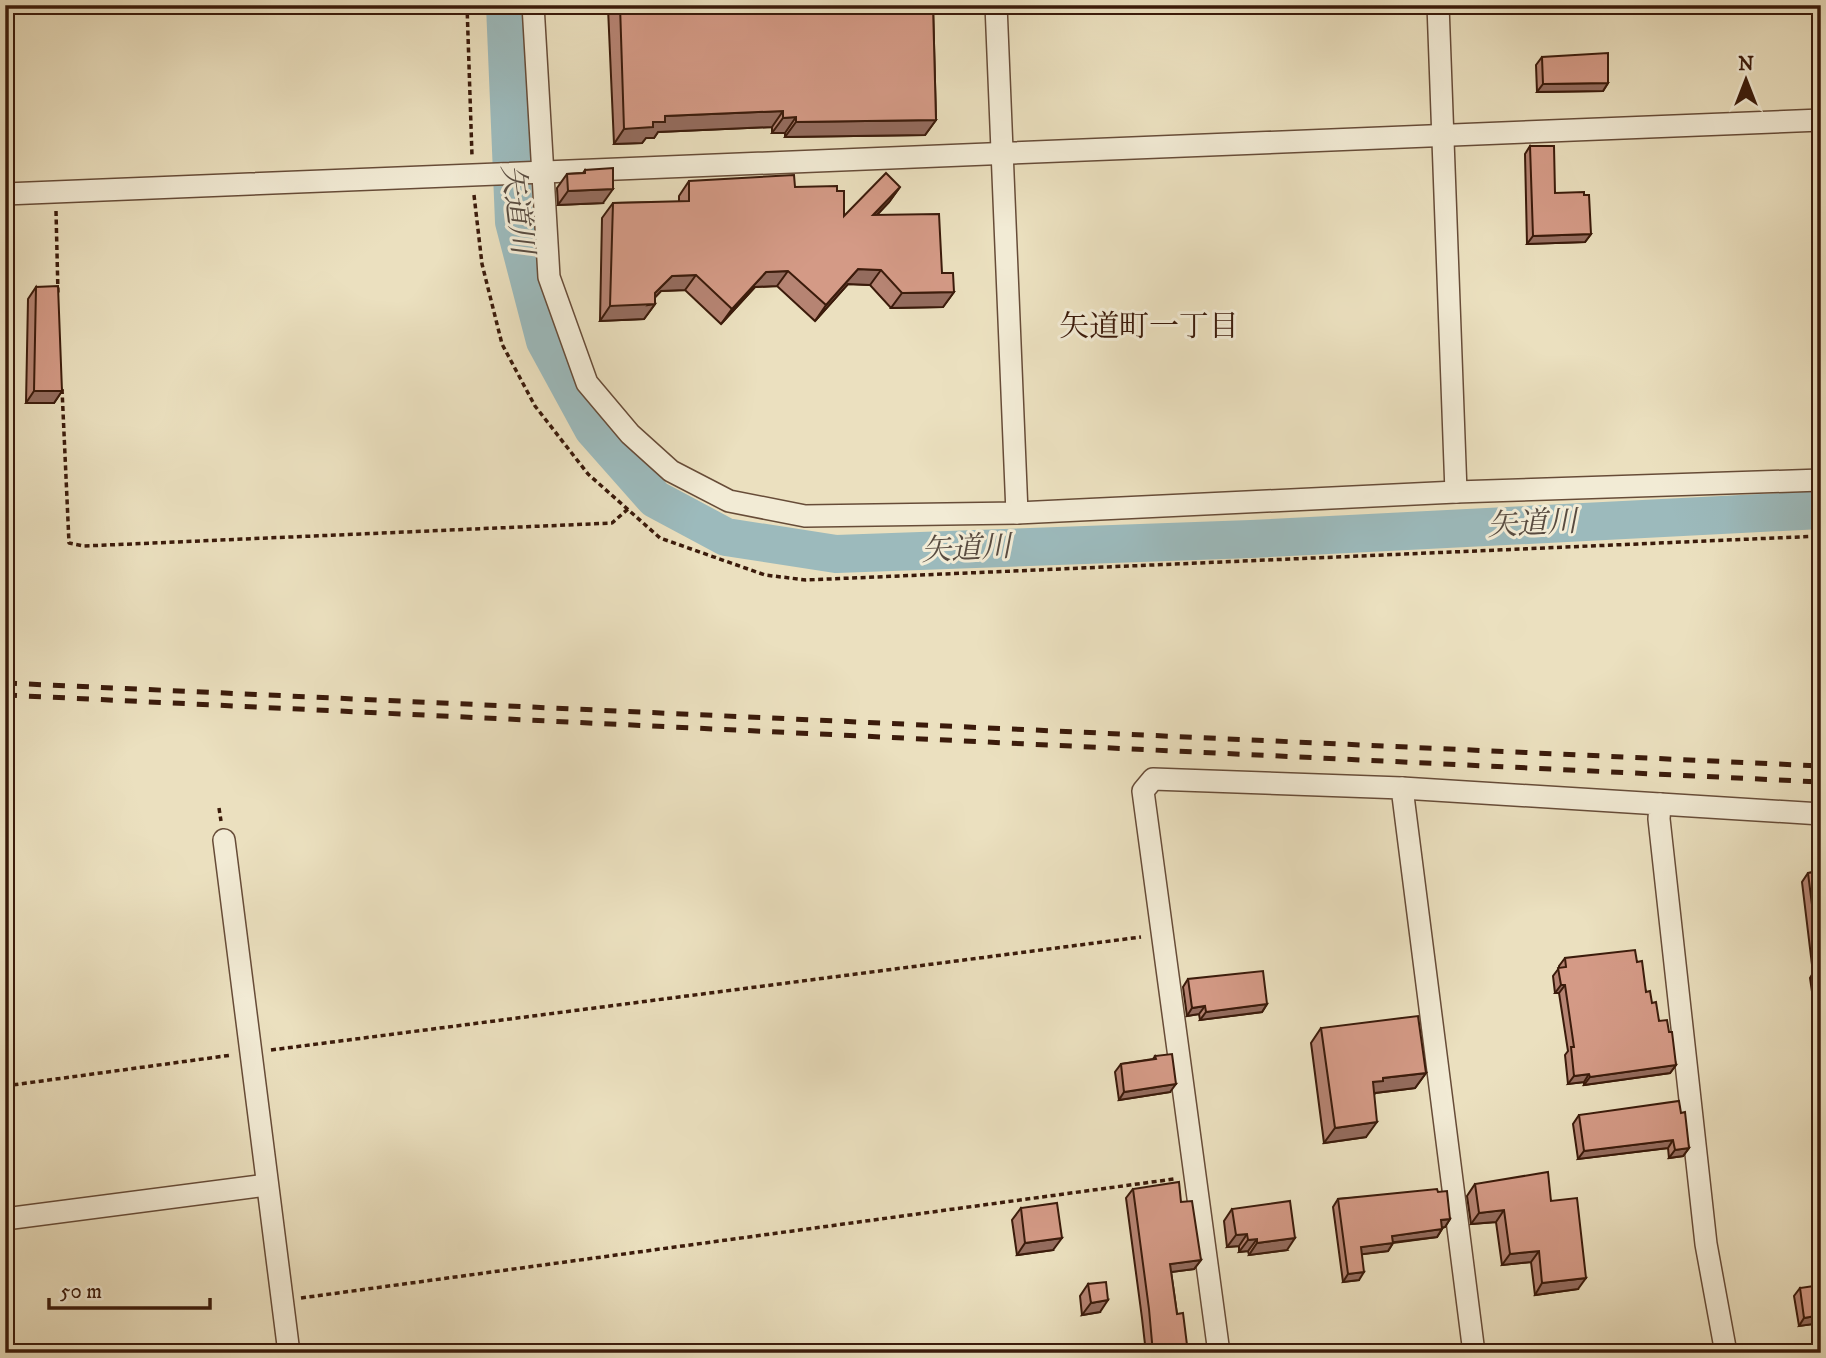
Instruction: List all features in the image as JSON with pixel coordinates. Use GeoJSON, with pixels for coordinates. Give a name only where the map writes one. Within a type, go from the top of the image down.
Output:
{"type":"FeatureCollection","features":[{"type":"Feature","properties":{"kind":"street"},"geometry":{"type":"LineString","coordinates":[[533,5],[536,174],[549,277],[587,383],[630,434],[671,471],[729,501],[805,516],[1017,513],[1457,492],[1821,480]]}},
{"type":"Feature","properties":{"kind":"street"},"geometry":{"type":"LineString","coordinates":[[996,5],[1017,513]]}},
{"type":"Feature","properties":{"kind":"street"},"geometry":{"type":"LineString","coordinates":[[1438,5],[1457,492]]}},
{"type":"Feature","properties":{"kind":"street"},"geometry":{"type":"LineString","coordinates":[[5,194],[477,177],[1821,120]]}},
{"type":"Feature","properties":{"kind":"street"},"geometry":{"type":"LineString","coordinates":[[1219,1353],[1143,791],[1153,779],[1402,788],[1821,814]]}},
{"type":"Feature","properties":{"kind":"street"},"geometry":{"type":"LineString","coordinates":[[1402,788],[1474,1353]]}},
{"type":"Feature","properties":{"kind":"street"},"geometry":{"type":"LineString","coordinates":[[1660,804],[1659,819],[1706,1244],[1726,1353]]}},
{"type":"Feature","properties":{"kind":"street"},"geometry":{"type":"LineString","coordinates":[[224,840],[289,1353]]}},
{"type":"Feature","properties":{"kind":"street"},"geometry":{"type":"LineString","coordinates":[[5,1219],[266,1185]]}},
{"type":"Feature","properties":{"kind":"path"},"geometry":{"type":"LineString","coordinates":[[55,191],[59,303]]}},
{"type":"Feature","properties":{"kind":"path"},"geometry":{"type":"LineString","coordinates":[[61,387],[69,542],[84,546],[612,523],[628,509]]}},
{"type":"Feature","properties":{"kind":"path"},"geometry":{"type":"LineString","coordinates":[[5,1086],[1162,934]]}},
{"type":"Feature","properties":{"kind":"path"},"geometry":{"type":"LineString","coordinates":[[281,1300],[1194,1176]]}},
{"type":"Feature","properties":{"kind":"building"},"geometry":{"type":"Polygon","coordinates":[[[620,5],[933,5],[936,120],[796,122],[796,117],[783,118],[783,111],[665,116],[665,122],[653,122],[653,127],[624,129],[620,5]]]}},
{"type":"Feature","properties":{"kind":"building"},"geometry":{"type":"Polygon","coordinates":[[[1608,53],[1608,83],[1543,84],[1542,57],[1608,53]]]}},
{"type":"Feature","properties":{"kind":"building"},"geometry":{"type":"Polygon","coordinates":[[[1530,146],[1554,146],[1555,193],[1584,192],[1584,195],[1589,195],[1591,234],[1533,236],[1530,146]]]}},
{"type":"Feature","properties":{"kind":"building"},"geometry":{"type":"Polygon","coordinates":[[[613,168],[613,189],[568,191],[567,174],[613,168]]]}},
{"type":"Feature","properties":{"kind":"building"},"geometry":{"type":"Polygon","coordinates":[[[886,173],[900,187],[873,215],[939,214],[942,273],[953,273],[954,292],[902,293],[881,270],[858,269],[826,305],[788,271],[766,272],[732,309],[696,275],[672,276],[655,293],[655,304],[610,306],[613,203],[689,201],[689,181],[794,175],[795,187],[837,186],[837,191],[844,191],[844,216],[886,173]]]}},
{"type":"Feature","properties":{"kind":"building"},"geometry":{"type":"Polygon","coordinates":[[[58,286],[62,391],[34,391],[36,287],[58,286]]]}},
{"type":"Feature","properties":{"kind":"building"},"geometry":{"type":"Polygon","coordinates":[[[1821,871],[1821,999],[1817,969],[1820,968],[1808,873],[1821,871]]]}},
{"type":"Feature","properties":{"kind":"building"},"geometry":{"type":"Polygon","coordinates":[[[1635,950],[1637,962],[1642,961],[1646,992],[1650,991],[1652,1003],[1656,1002],[1659,1021],[1667,1020],[1669,1032],[1672,1032],[1676,1065],[1590,1077],[1589,1074],[1574,1076],[1571,1047],[1574,1047],[1565,985],[1561,985],[1558,968],[1566,967],[1565,958],[1635,950]]]}},
{"type":"Feature","properties":{"kind":"building"},"geometry":{"type":"Polygon","coordinates":[[[1263,971],[1267,1004],[1206,1012],[1205,1006],[1192,1008],[1188,979],[1263,971]]]}},
{"type":"Feature","properties":{"kind":"building"},"geometry":{"type":"Polygon","coordinates":[[[1418,1016],[1426,1073],[1383,1078],[1383,1081],[1373,1082],[1377,1122],[1335,1128],[1321,1028],[1418,1016]]]}},
{"type":"Feature","properties":{"kind":"building"},"geometry":{"type":"Polygon","coordinates":[[[1172,1054],[1176,1084],[1124,1092],[1121,1064],[1172,1054]]]}},
{"type":"Feature","properties":{"kind":"building"},"geometry":{"type":"Polygon","coordinates":[[[1679,1101],[1681,1113],[1685,1112],[1689,1148],[1675,1150],[1673,1140],[1584,1151],[1579,1115],[1679,1101]]]}},
{"type":"Feature","properties":{"kind":"building"},"geometry":{"type":"Polygon","coordinates":[[[1548,1172],[1551,1201],[1577,1198],[1586,1278],[1542,1283],[1539,1251],[1510,1254],[1504,1210],[1479,1213],[1475,1184],[1548,1172]]]}},
{"type":"Feature","properties":{"kind":"building"},"geometry":{"type":"Polygon","coordinates":[[[1179,1182],[1181,1202],[1192,1201],[1201,1260],[1170,1264],[1177,1314],[1183,1313],[1188,1353],[1153,1353],[1133,1189],[1179,1182]]]}},
{"type":"Feature","properties":{"kind":"building"},"geometry":{"type":"Polygon","coordinates":[[[1437,1189],[1438,1192],[1447,1191],[1450,1219],[1441,1220],[1442,1229],[1392,1236],[1393,1243],[1361,1247],[1364,1272],[1348,1274],[1338,1199],[1437,1189]]]}},
{"type":"Feature","properties":{"kind":"building"},"geometry":{"type":"Polygon","coordinates":[[[1290,1201],[1295,1238],[1257,1243],[1257,1239],[1248,1240],[1247,1234],[1236,1235],[1232,1209],[1290,1201]]]}},
{"type":"Feature","properties":{"kind":"building"},"geometry":{"type":"Polygon","coordinates":[[[1057,1203],[1062,1238],[1025,1243],[1021,1208],[1057,1203]]]}},
{"type":"Feature","properties":{"kind":"building"},"geometry":{"type":"Polygon","coordinates":[[[1106,1282],[1108,1300],[1091,1303],[1088,1284],[1106,1282]]]}},
{"type":"Feature","properties":{"kind":"building"},"geometry":{"type":"Polygon","coordinates":[[[1821,1285],[1821,1315],[1804,1318],[1800,1288],[1821,1285]]]}},
{"type":"Feature","properties":{"kind":"building"},"geometry":{"type":"Polygon","coordinates":[[[1211,1350],[1212,1353],[1191,1353],[1211,1350]]]}},
{"type":"Feature","properties":{"kind":"waterway","name":"矢道川"},"geometry":{"type":"LineString","coordinates":[[505,5],[514,222],[545,341],[593,429],[655,499],[726,537],[836,554],[1251,539],[1821,510]]}},
{"type":"Feature","properties":{"kind":"railway"},"geometry":{"type":"LineString","coordinates":[[5,683],[1821,766]]}},
{"type":"Feature","properties":{"kind":"railway"},"geometry":{"type":"LineString","coordinates":[[5,695],[1821,782]]}},
{"type":"Feature","properties":{"kind":"district","name":"矢道町一丁目"},"geometry":{"type":"Point","coordinates":[1149,326]}}]}
